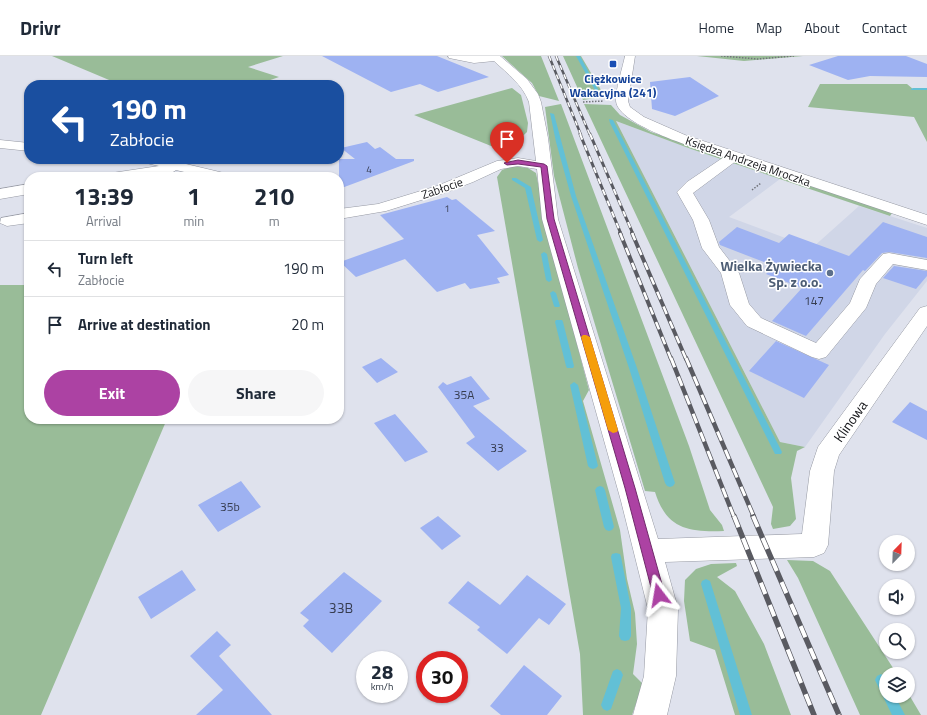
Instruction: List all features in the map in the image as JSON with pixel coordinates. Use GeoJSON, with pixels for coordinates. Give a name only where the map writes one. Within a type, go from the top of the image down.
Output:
{"type":"FeatureCollection","features":[{"type":"Feature","properties":{"kind":"street"},"geometry":{"type":"LineString","coordinates":[[453,56],[468,60],[483,60],[495,57],[523,81],[532,94],[535,102],[530,143],[544,166],[550,219],[648,552],[662,609],[660,676],[650,715]]}},
{"type":"Feature","properties":{"kind":"street"},"geometry":{"type":"LineString","coordinates":[[630,57],[644,56]]}},
{"type":"Feature","properties":{"kind":"street","name":"Księdza Andrzeja Mroczka"},"geometry":{"type":"LineString","coordinates":[[630,57],[622,101],[629,114],[650,126],[927,220]]}},
{"type":"Feature","properties":{"kind":"street"},"geometry":{"type":"LineString","coordinates":[[497,165],[530,143]]}},
{"type":"Feature","properties":{"kind":"street"},"geometry":{"type":"LineString","coordinates":[[0,144],[24,146]]}},
{"type":"Feature","properties":{"kind":"street"},"geometry":{"type":"LineString","coordinates":[[735,156],[692,185],[685,192],[701,220],[711,248],[730,273],[740,305],[754,322],[780,336],[819,352],[859,304],[867,283],[889,258],[927,265]]}},
{"type":"Feature","properties":{"kind":"street","name":"Zabłocie"},"geometry":{"type":"LineString","coordinates":[[344,213],[380,208],[442,189],[468,179],[497,165],[518,162],[544,166]]}},
{"type":"Feature","properties":{"kind":"street"},"geometry":{"type":"LineString","coordinates":[[168,164],[202,172]]}},
{"type":"Feature","properties":{"kind":"street"},"geometry":{"type":"LineString","coordinates":[[146,172],[180,167]]}},
{"type":"Feature","properties":{"kind":"street"},"geometry":{"type":"LineString","coordinates":[[0,194],[24,190]]}},
{"type":"Feature","properties":{"kind":"street"},"geometry":{"type":"LineString","coordinates":[[7,221],[24,219]]}},
{"type":"Feature","properties":{"kind":"street","name":"Klinowa"},"geometry":{"type":"LineString","coordinates":[[648,552],[814,545],[822,471],[827,453],[927,312]]}},
{"type":"Feature","properties":{"kind":"path"},"geometry":{"type":"LineString","coordinates":[[721,56],[757,59],[794,56]]}},
{"type":"Feature","properties":{"kind":"path"},"geometry":{"type":"LineString","coordinates":[[766,56],[778,58]]}},
{"type":"Feature","properties":{"kind":"shaded area"},"geometry":{"type":"Polygon","coordinates":[[[616,121],[691,149],[780,179],[729,217],[812,248],[859,206],[927,228],[927,281],[885,334],[805,447],[780,442],[616,121]]]}},
{"type":"Feature","properties":{"kind":"green space"},"geometry":{"type":"Polygon","coordinates":[[[52,56],[283,56],[248,67],[279,77],[270,80],[109,80],[52,56]]]}},
{"type":"Feature","properties":{"kind":"green space"},"geometry":{"type":"Polygon","coordinates":[[[502,56],[541,56],[559,101],[539,96],[532,83],[502,56]]]}},
{"type":"Feature","properties":{"kind":"green space"},"geometry":{"type":"Polygon","coordinates":[[[563,56],[581,56],[601,90],[601,97],[583,100],[563,56]]]}},
{"type":"Feature","properties":{"kind":"green space"},"geometry":{"type":"Polygon","coordinates":[[[697,56],[803,56],[744,61],[697,56]]]}},
{"type":"Feature","properties":{"kind":"green space"},"geometry":{"type":"Polygon","coordinates":[[[820,84],[907,84],[913,89],[927,90],[927,142],[914,117],[808,107],[820,84]]]}},
{"type":"Feature","properties":{"kind":"green space"},"geometry":{"type":"Polygon","coordinates":[[[512,88],[521,95],[528,123],[527,132],[506,152],[414,115],[512,88]]]}},
{"type":"Feature","properties":{"kind":"green space"},"geometry":{"type":"Polygon","coordinates":[[[561,104],[689,446],[710,510],[722,525],[724,531],[700,531],[681,526],[666,514],[660,505],[655,492],[645,491],[578,268],[554,176],[545,107],[561,104]]]}},
{"type":"Feature","properties":{"kind":"green space"},"geometry":{"type":"Polygon","coordinates":[[[584,104],[611,105],[620,115],[651,132],[892,213],[890,216],[691,149],[616,121],[780,442],[805,447],[797,451],[791,478],[796,519],[790,526],[773,529],[771,524],[773,507],[584,104]]]}},
{"type":"Feature","properties":{"kind":"green space"},"geometry":{"type":"Polygon","coordinates":[[[513,166],[528,168],[536,173],[549,238],[589,390],[583,401],[620,530],[627,579],[635,613],[637,644],[633,674],[643,684],[632,715],[583,715],[580,654],[497,177],[502,170],[513,166]]]}},
{"type":"Feature","properties":{"kind":"green space"},"geometry":{"type":"Polygon","coordinates":[[[0,285],[24,285],[24,424],[165,424],[41,715],[0,715],[0,285]]]}},
{"type":"Feature","properties":{"kind":"green space"},"geometry":{"type":"Polygon","coordinates":[[[787,560],[813,561],[830,571],[879,646],[879,659],[887,659],[892,667],[879,667],[879,703],[914,703],[921,715],[860,715],[798,578],[787,560]]]}},
{"type":"Feature","properties":{"kind":"green space"},"geometry":{"type":"Polygon","coordinates":[[[736,563],[737,566],[717,577],[735,591],[764,644],[791,715],[735,715],[715,650],[690,641],[684,601],[685,580],[696,569],[711,564],[736,563]]]}},
{"type":"Feature","properties":{"kind":"building"},"geometry":{"type":"Polygon","coordinates":[[[322,56],[437,56],[489,77],[438,92],[420,84],[391,92],[322,56]]]}},
{"type":"Feature","properties":{"kind":"building"},"geometry":{"type":"Polygon","coordinates":[[[838,56],[906,56],[927,64],[927,77],[870,76],[848,80],[809,65],[838,56]]]}},
{"type":"Feature","properties":{"kind":"building"},"geometry":{"type":"Polygon","coordinates":[[[690,77],[719,96],[675,116],[652,109],[650,82],[690,77]]]}},
{"type":"Feature","properties":{"kind":"building"},"geometry":{"type":"Polygon","coordinates":[[[367,142],[375,149],[380,147],[396,159],[414,159],[414,161],[344,187],[344,172],[339,172],[339,164],[344,164],[344,159],[355,159],[344,150],[344,147],[367,142]]]}},
{"type":"Feature","properties":{"kind":"building"},"geometry":{"type":"Polygon","coordinates":[[[447,197],[452,200],[456,199],[495,231],[477,235],[509,275],[497,278],[500,283],[470,289],[465,283],[437,292],[405,259],[356,277],[344,266],[344,261],[404,239],[380,215],[447,197]]]}},
{"type":"Feature","properties":{"kind":"building"},"geometry":{"type":"Polygon","coordinates":[[[883,222],[927,237],[927,258],[889,252],[882,253],[865,271],[863,270],[806,336],[772,321],[802,288],[766,274],[774,266],[720,245],[719,242],[737,227],[779,243],[789,234],[849,256],[883,222]]]}},
{"type":"Feature","properties":{"kind":"building"},"geometry":{"type":"Polygon","coordinates":[[[894,266],[927,271],[927,276],[916,289],[883,278],[894,266]]]}},
{"type":"Feature","properties":{"kind":"building"},"geometry":{"type":"Polygon","coordinates":[[[776,341],[829,365],[804,398],[749,371],[776,341]]]}},
{"type":"Feature","properties":{"kind":"building"},"geometry":{"type":"Polygon","coordinates":[[[381,358],[398,372],[377,383],[362,367],[381,358]]]}},
{"type":"Feature","properties":{"kind":"building"},"geometry":{"type":"Polygon","coordinates":[[[471,376],[490,399],[473,406],[527,451],[498,471],[466,443],[475,437],[438,387],[443,382],[447,385],[471,376]]]}},
{"type":"Feature","properties":{"kind":"building"},"geometry":{"type":"Polygon","coordinates":[[[910,402],[927,411],[927,440],[892,422],[910,402]]]}},
{"type":"Feature","properties":{"kind":"building"},"geometry":{"type":"Polygon","coordinates":[[[395,414],[428,452],[405,462],[374,423],[395,414]]]}},
{"type":"Feature","properties":{"kind":"building"},"geometry":{"type":"Polygon","coordinates":[[[241,481],[261,507],[218,532],[198,505],[241,481]]]}},
{"type":"Feature","properties":{"kind":"building"},"geometry":{"type":"Polygon","coordinates":[[[438,516],[461,536],[442,550],[420,528],[438,516]]]}},
{"type":"Feature","properties":{"kind":"building"},"geometry":{"type":"Polygon","coordinates":[[[182,570],[196,590],[151,619],[138,597],[182,570]]]}},
{"type":"Feature","properties":{"kind":"building"},"geometry":{"type":"Polygon","coordinates":[[[344,572],[382,601],[332,653],[303,626],[309,620],[300,613],[344,572]]]}},
{"type":"Feature","properties":{"kind":"building"},"geometry":{"type":"Polygon","coordinates":[[[527,575],[566,604],[549,625],[539,618],[507,654],[477,630],[480,627],[448,603],[468,581],[500,605],[527,575]]]}},
{"type":"Feature","properties":{"kind":"building"},"geometry":{"type":"Polygon","coordinates":[[[217,631],[231,645],[219,656],[272,715],[196,715],[223,690],[190,656],[217,631]]]}},
{"type":"Feature","properties":{"kind":"building"},"geometry":{"type":"Polygon","coordinates":[[[524,665],[562,696],[547,715],[501,715],[490,706],[524,665]]]}},
{"type":"Feature","properties":{"kind":"waterway"},"geometry":{"type":"LineString","coordinates":[[578,56],[597,90]]}},
{"type":"Feature","properties":{"kind":"waterway"},"geometry":{"type":"LineString","coordinates":[[913,89],[927,89]]}},
{"type":"Feature","properties":{"kind":"waterway"},"geometry":{"type":"LineString","coordinates":[[552,114],[565,169],[591,250],[633,368],[670,483]]}},
{"type":"Feature","properties":{"kind":"waterway"},"geometry":{"type":"LineString","coordinates":[[611,120],[778,452]]}},
{"type":"Feature","properties":{"kind":"waterway"},"geometry":{"type":"LineString","coordinates":[[514,179],[528,187],[540,240]]}},
{"type":"Feature","properties":{"kind":"waterway"},"geometry":{"type":"LineString","coordinates":[[544,254],[549,280]]}},
{"type":"Feature","properties":{"kind":"waterway"},"geometry":{"type":"LineString","coordinates":[[553,293],[557,306]]}},
{"type":"Feature","properties":{"kind":"waterway"},"geometry":{"type":"LineString","coordinates":[[559,322],[570,366]]}},
{"type":"Feature","properties":{"kind":"waterway"},"geometry":{"type":"LineString","coordinates":[[574,385],[593,466]]}},
{"type":"Feature","properties":{"kind":"waterway"},"geometry":{"type":"LineString","coordinates":[[600,490],[609,527]]}},
{"type":"Feature","properties":{"kind":"waterway"},"geometry":{"type":"LineString","coordinates":[[616,557],[626,608],[625,636]]}},
{"type":"Feature","properties":{"kind":"waterway"},"geometry":{"type":"LineString","coordinates":[[706,584],[746,715]]}},
{"type":"Feature","properties":{"kind":"waterway"},"geometry":{"type":"LineString","coordinates":[[607,705],[617,675]]}},
{"type":"Feature","properties":{"kind":"waterway"},"geometry":{"type":"LineString","coordinates":[[893,703],[899,715]]}},
{"type":"Feature","properties":{"kind":"railway"},"geometry":{"type":"LineString","coordinates":[[549,56],[581,135]]}},
{"type":"Feature","properties":{"kind":"railway"},"geometry":{"type":"LineString","coordinates":[[556,56],[590,135]]}},
{"type":"Feature","properties":{"kind":"railway"},"geometry":{"type":"LineString","coordinates":[[580,134],[621,234]]}},
{"type":"Feature","properties":{"kind":"railway"},"geometry":{"type":"LineString","coordinates":[[590,134],[633,234]]}},
{"type":"Feature","properties":{"kind":"railway"},"geometry":{"type":"LineString","coordinates":[[620,233],[671,359]]}},
{"type":"Feature","properties":{"kind":"railway"},"geometry":{"type":"LineString","coordinates":[[632,233],[686,359]]}},
{"type":"Feature","properties":{"kind":"railway"},"geometry":{"type":"LineString","coordinates":[[671,358],[734,517]]}},
{"type":"Feature","properties":{"kind":"railway"},"geometry":{"type":"LineString","coordinates":[[686,358],[754,517]]}},
{"type":"Feature","properties":{"kind":"railway"},"geometry":{"type":"LineString","coordinates":[[734,516],[814,715]]}},
{"type":"Feature","properties":{"kind":"railway"},"geometry":{"type":"LineString","coordinates":[[753,516],[839,715]]}},
{"type":"Feature","properties":{"kind":"slow traffic"},"geometry":{"type":"LineString","coordinates":[[586,337],[613,430]]}},
{"type":"Feature","properties":{"kind":"place","name":"Ciężkowice Wakacyjna (241)"},"geometry":{"type":"Point","coordinates":[613,64]}},
{"type":"Feature","properties":{"kind":"place","name":"Wielka Żywiecka Sp. z o.o."},"geometry":{"type":"Point","coordinates":[830,273]}},
{"type":"Feature","properties":{"kind":"route"},"geometry":{"type":"LineString","coordinates":[[507,163],[518,162],[544,166],[550,219],[645,539],[659,595]]}}]}
